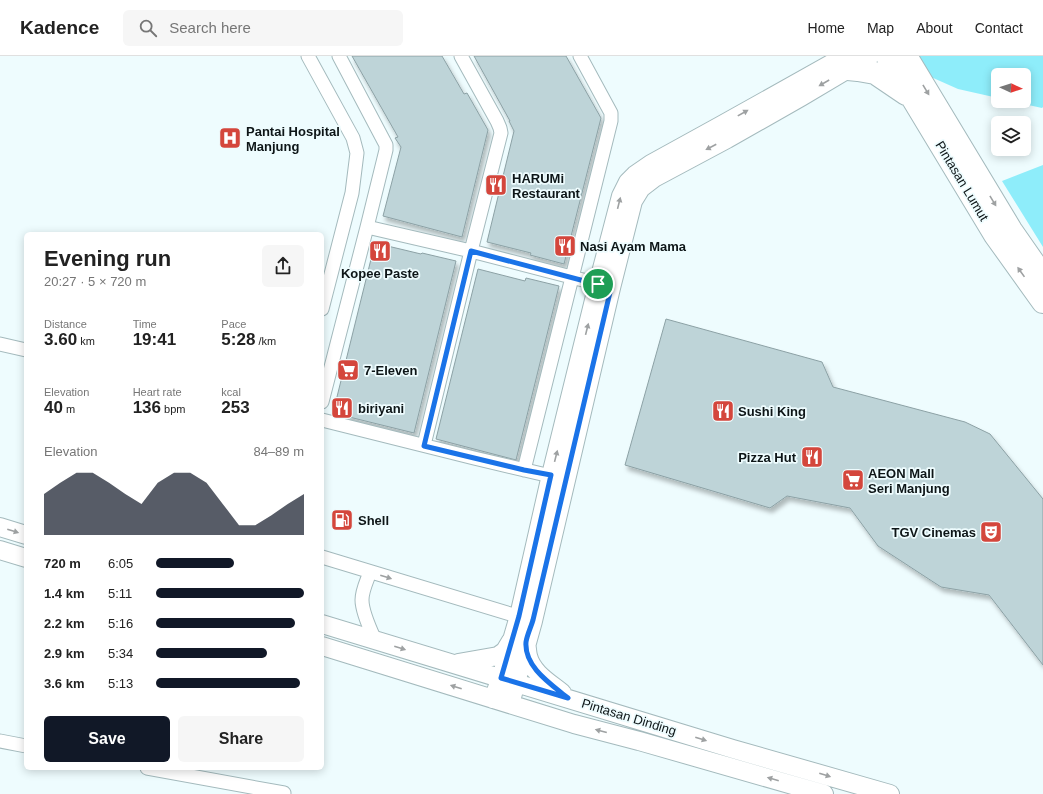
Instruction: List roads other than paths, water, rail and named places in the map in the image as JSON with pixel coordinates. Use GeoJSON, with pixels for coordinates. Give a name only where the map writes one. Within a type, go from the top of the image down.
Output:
{"type":"FeatureCollection","features":[{"type":"Feature","properties":{"kind":"highway","name":"Pintasan Lumut"},"geometry":{"type":"LineString","coordinates":[[887,56],[995,235],[1043,302]]}},
{"type":"Feature","properties":{"kind":"highway","name":"Pintasan Lumut"},"geometry":{"type":"LineString","coordinates":[[906,56],[1011,230],[1043,276]]}},
{"type":"Feature","properties":{"kind":"highway"},"geometry":{"type":"LineString","coordinates":[[845,60],[858,70],[875,73],[912,98]]}},
{"type":"Feature","properties":{"kind":"main road"},"geometry":{"type":"LineString","coordinates":[[502,702],[526,618],[605,286],[633,201],[640,188],[654,178],[734,135],[845,60],[870,56]]}},
{"type":"Feature","properties":{"kind":"main road"},"geometry":{"type":"LineString","coordinates":[[0,527],[24,534]]}},
{"type":"Feature","properties":{"kind":"main road"},"geometry":{"type":"LineString","coordinates":[[0,550],[24,557]]}},
{"type":"Feature","properties":{"kind":"main road","name":"Pintasan Dinding"},"geometry":{"type":"LineString","coordinates":[[324,625],[890,794]]}},
{"type":"Feature","properties":{"kind":"main road"},"geometry":{"type":"LineString","coordinates":[[453,664],[498,656],[520,640]]}},
{"type":"Feature","properties":{"kind":"main road"},"geometry":{"type":"LineString","coordinates":[[520,640],[531,664],[541,676],[568,698]]}},
{"type":"Feature","properties":{"kind":"main road","name":"Pintasan Dinding"},"geometry":{"type":"LineString","coordinates":[[324,647],[574,724],[824,794]]}},
{"type":"Feature","properties":{"kind":"street"},"geometry":{"type":"LineString","coordinates":[[308,56],[353,138],[357,153],[352,193],[324,301]]}},
{"type":"Feature","properties":{"kind":"street"},"geometry":{"type":"LineString","coordinates":[[324,394],[368,227],[386,150],[386,145],[339,56]]}},
{"type":"Feature","properties":{"kind":"street"},"geometry":{"type":"LineString","coordinates":[[424,446],[501,133],[497,121],[460,56]]}},
{"type":"Feature","properties":{"kind":"street"},"geometry":{"type":"LineString","coordinates":[[524,470],[611,121],[611,113],[580,56]]}},
{"type":"Feature","properties":{"kind":"street"},"geometry":{"type":"LineString","coordinates":[[368,227],[471,251],[605,286]]}},
{"type":"Feature","properties":{"kind":"street"},"geometry":{"type":"LineString","coordinates":[[0,344],[24,350]]}},
{"type":"Feature","properties":{"kind":"street"},"geometry":{"type":"LineString","coordinates":[[324,421],[424,446],[559,477]]}},
{"type":"Feature","properties":{"kind":"street"},"geometry":{"type":"LineString","coordinates":[[324,559],[526,618]]}},
{"type":"Feature","properties":{"kind":"street"},"geometry":{"type":"LineString","coordinates":[[370,572],[362,600],[363,608],[375,640]]}},
{"type":"Feature","properties":{"kind":"street"},"geometry":{"type":"LineString","coordinates":[[0,741],[24,746]]}},
{"type":"Feature","properties":{"kind":"street"},"geometry":{"type":"LineString","coordinates":[[158,770],[284,793]]}},
{"type":"Feature","properties":{"kind":"place","name":"Pantai Hospital Manjung"},"geometry":{"type":"Point","coordinates":[230,138]}},
{"type":"Feature","properties":{"kind":"place","name":"HARUMi Restaurant"},"geometry":{"type":"Point","coordinates":[496,185]}},
{"type":"Feature","properties":{"kind":"place","name":"Nasi Ayam Mama"},"geometry":{"type":"Point","coordinates":[565,246]}},
{"type":"Feature","properties":{"kind":"place","name":"Kopee Paste"},"geometry":{"type":"Point","coordinates":[380,251]}},
{"type":"Feature","properties":{"kind":"place","name":"7-Eleven"},"geometry":{"type":"Point","coordinates":[348,370]}},
{"type":"Feature","properties":{"kind":"place","name":"biriyani"},"geometry":{"type":"Point","coordinates":[342,408]}},
{"type":"Feature","properties":{"kind":"place","name":"Sushi King"},"geometry":{"type":"Point","coordinates":[723,411]}},
{"type":"Feature","properties":{"kind":"place","name":"Pizza Hut"},"geometry":{"type":"Point","coordinates":[812,457]}},
{"type":"Feature","properties":{"kind":"place","name":"AEON Mall Seri Manjung"},"geometry":{"type":"Point","coordinates":[853,480]}},
{"type":"Feature","properties":{"kind":"place","name":"Shell"},"geometry":{"type":"Point","coordinates":[342,520]}},
{"type":"Feature","properties":{"kind":"place","name":"TGV Cinemas"},"geometry":{"type":"Point","coordinates":[991,532]}}]}
